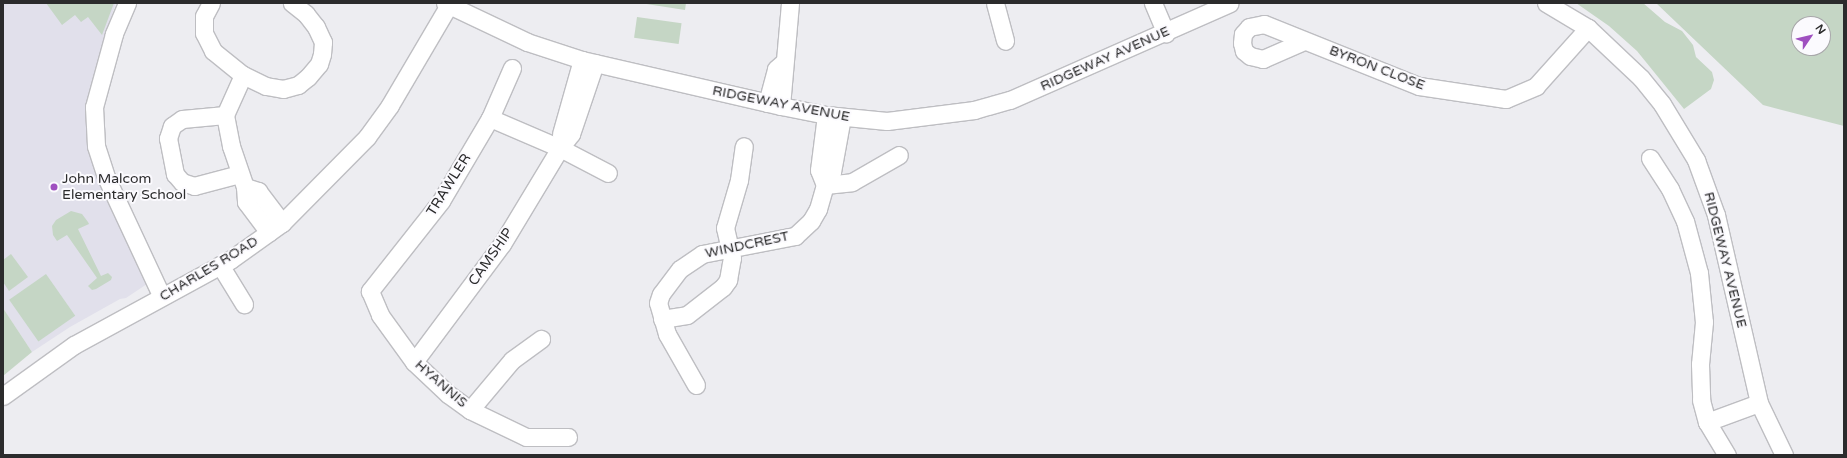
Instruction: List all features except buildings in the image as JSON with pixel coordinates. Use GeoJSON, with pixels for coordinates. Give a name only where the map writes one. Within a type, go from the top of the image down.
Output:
{"type":"FeatureCollection","features":[{"type":"Feature","properties":{"kind":"street"},"geometry":{"type":"LineString","coordinates":[[127,3],[114,34],[94,108],[96,146],[106,177],[158,290]]}},
{"type":"Feature","properties":{"kind":"street"},"geometry":{"type":"LineString","coordinates":[[211,3],[204,16],[204,33],[213,51],[243,75],[266,86],[283,88],[298,84],[319,64],[322,54],[321,37],[306,14],[292,3]]}},
{"type":"Feature","properties":{"kind":"street"},"geometry":{"type":"LineString","coordinates":[[774,104],[776,69],[784,62],[790,3]]}},
{"type":"Feature","properties":{"kind":"street"},"geometry":{"type":"LineString","coordinates":[[995,3],[1005,41]]}},
{"type":"Feature","properties":{"kind":"street"},"geometry":{"type":"LineString","coordinates":[[1153,3],[1166,33]]}},
{"type":"Feature","properties":{"kind":"street","name":"RIDGEWAY AVENUE"},"geometry":{"type":"LineString","coordinates":[[447,4],[527,42],[589,62],[834,116],[887,121],[974,110],[1046,86],[1230,3]]}},
{"type":"Feature","properties":{"kind":"street","name":"RIDGEWAY AVENUE"},"geometry":{"type":"LineString","coordinates":[[1546,3],[1588,28],[1641,78],[1662,104],[1696,160],[1716,215],[1759,403],[1784,455]]}},
{"type":"Feature","properties":{"kind":"street","name":"CHARLES ROAD"},"geometry":{"type":"LineString","coordinates":[[3,396],[74,345],[158,290],[217,267],[275,227],[367,137],[390,106],[447,4]]}},
{"type":"Feature","properties":{"kind":"street","name":"BYRON CLOSE"},"geometry":{"type":"LineString","coordinates":[[1304,41],[1419,86],[1506,99],[1536,86],[1588,28]]}},
{"type":"Feature","properties":{"kind":"street","name":"CAMSHIP"},"geometry":{"type":"LineString","coordinates":[[414,362],[502,244],[560,148],[571,134],[589,62]]}},
{"type":"Feature","properties":{"kind":"street","name":"TRAWLER"},"geometry":{"type":"LineString","coordinates":[[370,291],[442,201],[490,118],[512,68]]}},
{"type":"Feature","properties":{"kind":"street"},"geometry":{"type":"LineString","coordinates":[[243,75],[225,115],[242,180],[246,202],[275,227]]}},
{"type":"Feature","properties":{"kind":"street"},"geometry":{"type":"LineString","coordinates":[[225,115],[182,119],[172,126],[168,138],[175,174],[182,182],[194,186],[242,180]]}},
{"type":"Feature","properties":{"kind":"street","name":"WINDCREST"},"geometry":{"type":"LineString","coordinates":[[696,385],[673,349],[658,303],[661,294],[673,276],[702,254],[795,236],[811,221],[818,209],[825,185],[832,172],[834,116]]}},
{"type":"Feature","properties":{"kind":"street"},"geometry":{"type":"LineString","coordinates":[[490,118],[560,148],[608,173]]}},
{"type":"Feature","properties":{"kind":"street"},"geometry":{"type":"LineString","coordinates":[[662,319],[687,315],[723,287],[731,271],[725,228],[727,214],[739,180],[744,146]]}},
{"type":"Feature","properties":{"kind":"street"},"geometry":{"type":"LineString","coordinates":[[825,185],[852,182],[899,155]]}},
{"type":"Feature","properties":{"kind":"street"},"geometry":{"type":"LineString","coordinates":[[1650,158],[1678,204],[1698,273],[1704,322],[1700,364],[1701,400],[1707,422],[1727,455]]}},
{"type":"Feature","properties":{"kind":"street"},"geometry":{"type":"LineString","coordinates":[[217,267],[240,304]]}},
{"type":"Feature","properties":{"kind":"street","name":"HYANNIS"},"geometry":{"type":"LineString","coordinates":[[370,291],[380,315],[414,362],[448,394],[470,410],[526,437],[568,437]]}},
{"type":"Feature","properties":{"kind":"street"},"geometry":{"type":"LineString","coordinates":[[470,410],[512,360],[541,339]]}},
{"type":"Feature","properties":{"kind":"street"},"geometry":{"type":"LineString","coordinates":[[1707,422],[1759,403]]}},
{"type":"Feature","properties":{"kind":"shaded area","name":"John Malcom Elementary School"},"geometry":{"type":"Polygon","coordinates":[[[3,3],[116,3],[103,41],[88,110],[150,282],[126,298],[120,299],[70,327],[32,352],[3,308],[3,3]]]}},
{"type":"Feature","properties":{"kind":"green space"},"geometry":{"type":"Polygon","coordinates":[[[46,3],[114,3],[102,35],[88,17],[81,22],[75,15],[62,25],[46,3]]]}},
{"type":"Feature","properties":{"kind":"green space"},"geometry":{"type":"Polygon","coordinates":[[[640,3],[686,3],[685,10],[640,3]]]}},
{"type":"Feature","properties":{"kind":"green space"},"geometry":{"type":"Polygon","coordinates":[[[1576,3],[1643,3],[1665,22],[1682,31],[1693,45],[1696,57],[1712,72],[1714,80],[1711,89],[1684,109],[1637,51],[1609,26],[1576,3]]]}},
{"type":"Feature","properties":{"kind":"green space"},"geometry":{"type":"Polygon","coordinates":[[[1656,3],[1844,3],[1844,126],[1763,105],[1656,3]]]}},
{"type":"Feature","properties":{"kind":"green space"},"geometry":{"type":"Polygon","coordinates":[[[637,17],[682,23],[679,44],[634,38],[637,17]]]}},
{"type":"Feature","properties":{"kind":"green space"},"geometry":{"type":"Polygon","coordinates":[[[71,211],[82,214],[89,224],[78,229],[101,276],[108,273],[112,277],[111,280],[96,289],[92,290],[88,286],[97,278],[67,235],[57,241],[53,235],[52,226],[56,220],[71,211]]]}},
{"type":"Feature","properties":{"kind":"green space"},"geometry":{"type":"Polygon","coordinates":[[[11,254],[28,277],[9,291],[3,282],[3,260],[11,254]]]}},
{"type":"Feature","properties":{"kind":"green space"},"geometry":{"type":"Polygon","coordinates":[[[46,274],[75,316],[38,342],[9,300],[46,274]]]}},
{"type":"Feature","properties":{"kind":"green space"},"geometry":{"type":"Polygon","coordinates":[[[3,308],[32,352],[3,376],[3,308]]]}},
{"type":"Feature","properties":{"kind":"place","name":"John Malcom Elementary School"},"geometry":{"type":"Point","coordinates":[54,187]}}]}
